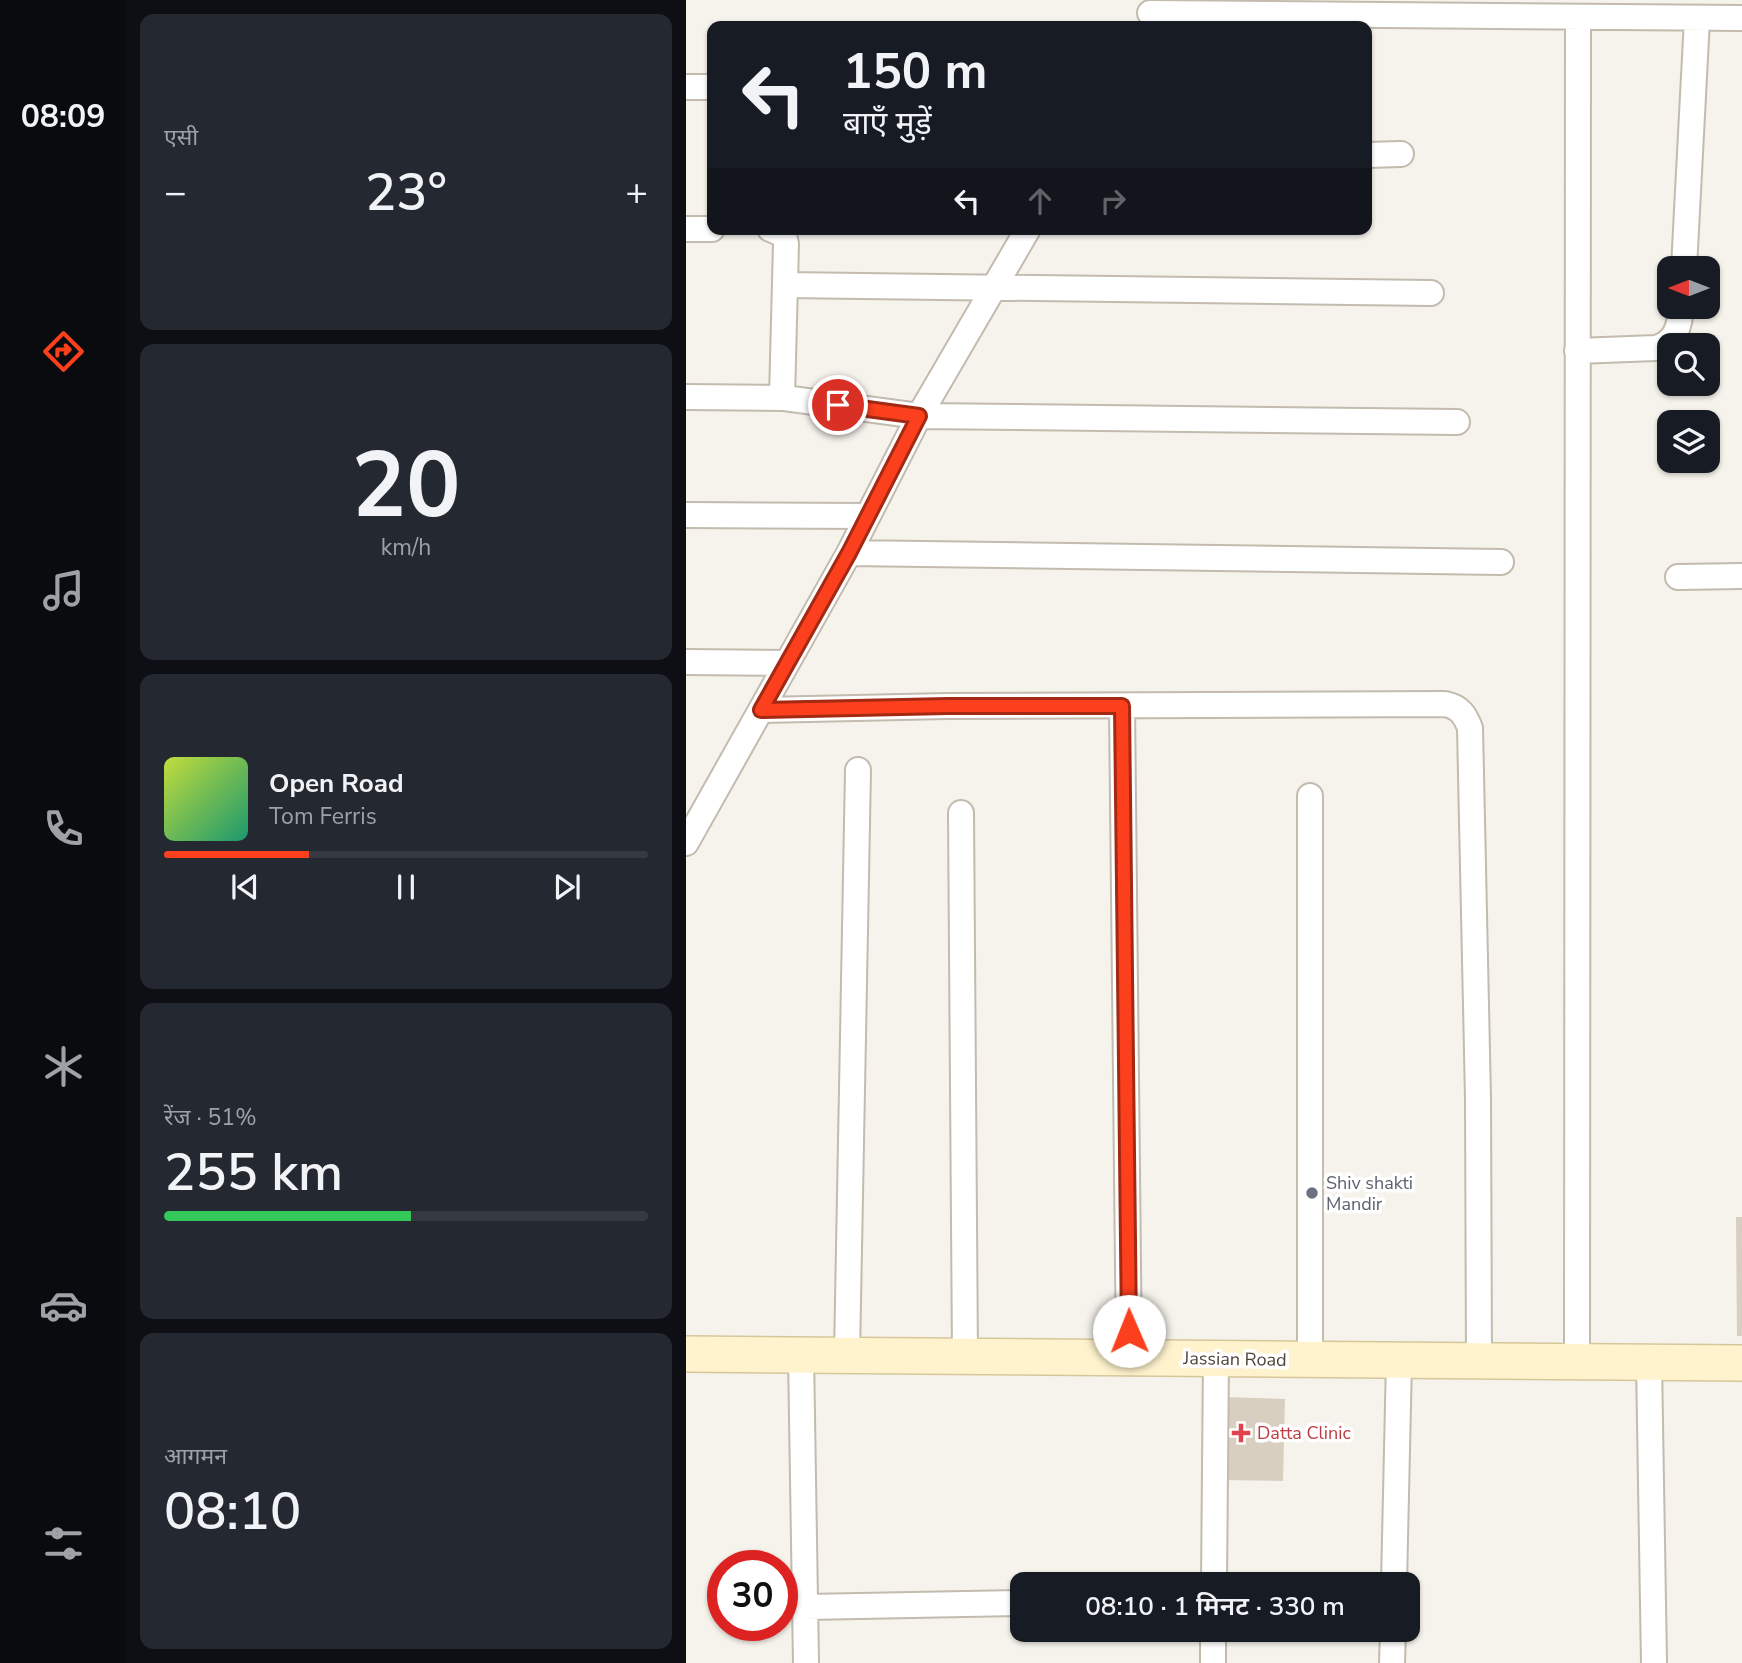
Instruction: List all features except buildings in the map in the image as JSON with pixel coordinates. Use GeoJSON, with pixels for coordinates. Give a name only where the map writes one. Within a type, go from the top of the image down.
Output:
{"type":"FeatureCollection","features":[{"type":"Feature","properties":{"kind":"street"},"geometry":{"type":"LineString","coordinates":[[1150,13],[1742,18]]}},
{"type":"Feature","properties":{"kind":"street"},"geometry":{"type":"LineString","coordinates":[[1577,1362],[1578,17]]}},
{"type":"Feature","properties":{"kind":"street"},"geometry":{"type":"LineString","coordinates":[[1685,256],[1697,19]]}},
{"type":"Feature","properties":{"kind":"street"},"geometry":{"type":"LineString","coordinates":[[686,87],[707,88]]}},
{"type":"Feature","properties":{"kind":"street"},"geometry":{"type":"LineString","coordinates":[[1372,155],[1401,155]]}},
{"type":"Feature","properties":{"kind":"street"},"geometry":{"type":"LineString","coordinates":[[686,229],[707,229]]}},
{"type":"Feature","properties":{"kind":"street"},"geometry":{"type":"LineString","coordinates":[[782,398],[786,244],[784,235]]}},
{"type":"Feature","properties":{"kind":"street"},"geometry":{"type":"LineString","coordinates":[[686,844],[849,553],[919,416],[1025,235]]}},
{"type":"Feature","properties":{"kind":"street"},"geometry":{"type":"LineString","coordinates":[[785,285],[1431,293]]}},
{"type":"Feature","properties":{"kind":"street"},"geometry":{"type":"LineString","coordinates":[[1577,351],[1656,348],[1666,345],[1677,332],[1679,319]]}},
{"type":"Feature","properties":{"kind":"street"},"geometry":{"type":"LineString","coordinates":[[686,397],[782,398],[919,416],[1457,422]]}},
{"type":"Feature","properties":{"kind":"street"},"geometry":{"type":"LineString","coordinates":[[686,515],[868,516]]}},
{"type":"Feature","properties":{"kind":"street"},"geometry":{"type":"LineString","coordinates":[[849,553],[1501,562]]}},
{"type":"Feature","properties":{"kind":"street"},"geometry":{"type":"LineString","coordinates":[[1678,577],[1742,576]]}},
{"type":"Feature","properties":{"kind":"street"},"geometry":{"type":"LineString","coordinates":[[686,662],[786,663]]}},
{"type":"Feature","properties":{"kind":"street"},"geometry":{"type":"LineString","coordinates":[[761,710],[948,706],[1453,705],[1466,717],[1470,728],[1477,1071],[1479,1360]]}},
{"type":"Feature","properties":{"kind":"street"},"geometry":{"type":"LineString","coordinates":[[1122,706],[1129,1358]]}},
{"type":"Feature","properties":{"kind":"street"},"geometry":{"type":"LineString","coordinates":[[847,1355],[858,770]]}},
{"type":"Feature","properties":{"kind":"street"},"geometry":{"type":"LineString","coordinates":[[1310,796],[1310,1359]]}},
{"type":"Feature","properties":{"kind":"street"},"geometry":{"type":"LineString","coordinates":[[961,813],[965,1356]]}},
{"type":"Feature","properties":{"kind":"street","name":"Jassian Road"},"geometry":{"type":"LineString","coordinates":[[686,1354],[1742,1363]]}},
{"type":"Feature","properties":{"kind":"street"},"geometry":{"type":"LineString","coordinates":[[801,1355],[806,1663]]}},
{"type":"Feature","properties":{"kind":"street"},"geometry":{"type":"LineString","coordinates":[[1214,1572],[1216,1358]]}},
{"type":"Feature","properties":{"kind":"street"},"geometry":{"type":"LineString","coordinates":[[1394,1572],[1399,1360]]}},
{"type":"Feature","properties":{"kind":"street"},"geometry":{"type":"LineString","coordinates":[[1649,1362],[1654,1663]]}},
{"type":"Feature","properties":{"kind":"street"},"geometry":{"type":"LineString","coordinates":[[806,1607],[1010,1603]]}},
{"type":"Feature","properties":{"kind":"street"},"geometry":{"type":"LineString","coordinates":[[1213,1642],[1213,1663]]}},
{"type":"Feature","properties":{"kind":"street"},"geometry":{"type":"LineString","coordinates":[[1392,1663],[1393,1642]]}},
{"type":"Feature","properties":{"kind":"place","name":"Shiv shakti Mandir"},"geometry":{"type":"Point","coordinates":[1312,1193]}},
{"type":"Feature","properties":{"kind":"place","name":"Datta Clinic"},"geometry":{"type":"Point","coordinates":[1241,1433]}},
{"type":"Feature","properties":{"kind":"route"},"geometry":{"type":"LineString","coordinates":[[838,405],[919,416],[849,553],[761,710],[1122,706],[1129,1331]]}}]}
